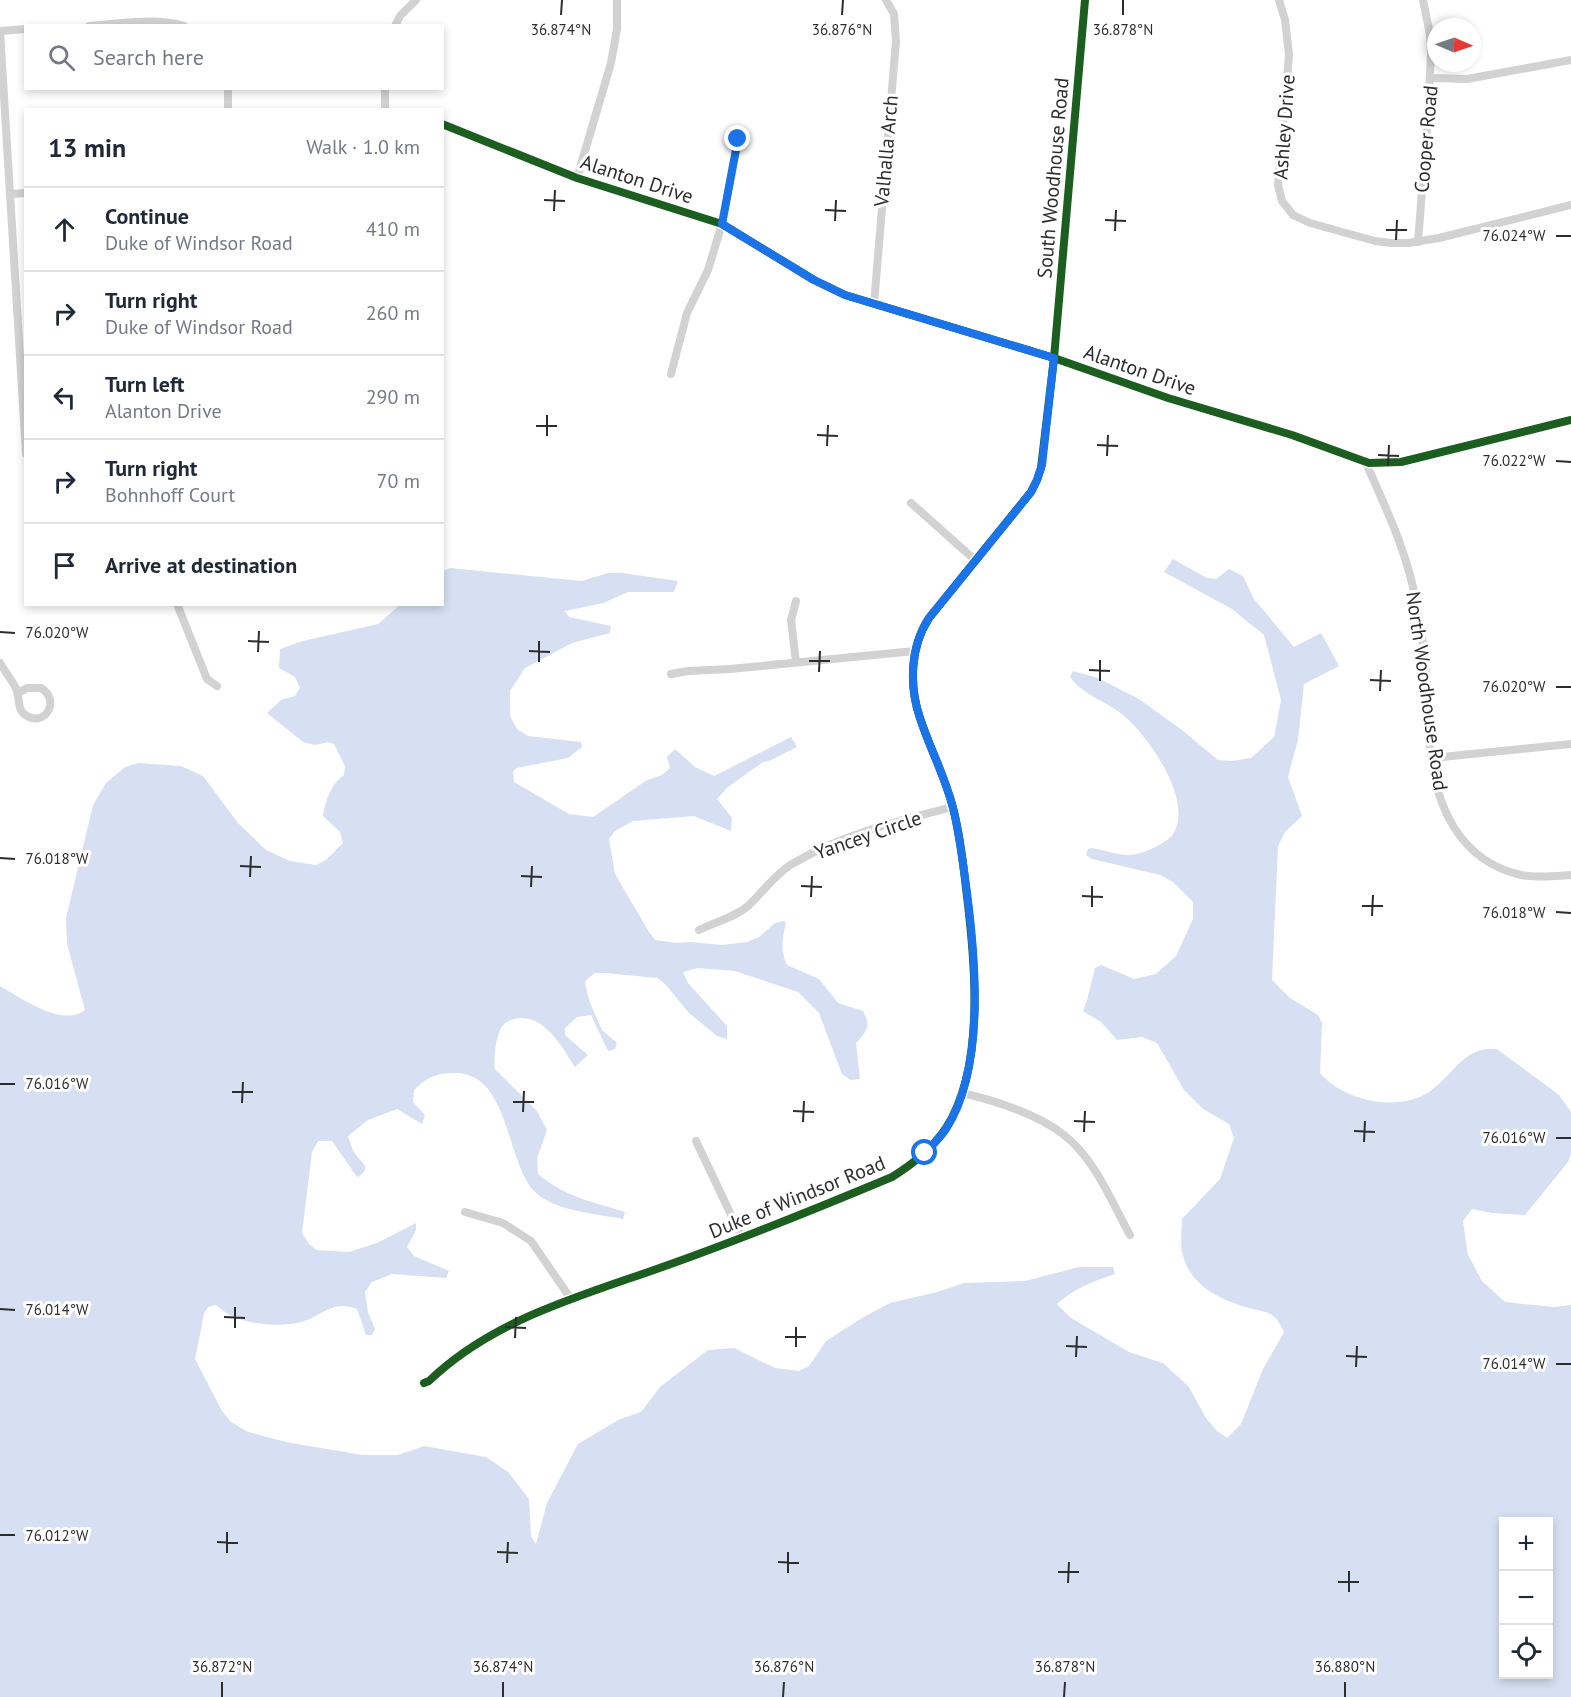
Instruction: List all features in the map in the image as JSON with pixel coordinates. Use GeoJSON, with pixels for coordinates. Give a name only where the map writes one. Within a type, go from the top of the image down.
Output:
{"type":"FeatureCollection","features":[{"type":"Feature","properties":{"kind":"street"},"geometry":{"type":"LineString","coordinates":[[396,24],[400,16],[416,0]]}},
{"type":"Feature","properties":{"kind":"street"},"geometry":{"type":"LineString","coordinates":[[577,178],[610,63],[616,29],[617,0]]}},
{"type":"Feature","properties":{"kind":"street","name":"Valhalla Arch"},"geometry":{"type":"LineString","coordinates":[[874,304],[896,41],[894,14],[886,0]]}},
{"type":"Feature","properties":{"kind":"street","name":"South Woodhouse Road"},"geometry":{"type":"LineString","coordinates":[[1054,358],[1085,0]]}},
{"type":"Feature","properties":{"kind":"street","name":"Ashley Drive"},"geometry":{"type":"LineString","coordinates":[[1279,0],[1285,20],[1288,56],[1278,185],[1282,201],[1293,215],[1310,223],[1375,241],[1391,243],[1418,242],[1439,238],[1571,205]]}},
{"type":"Feature","properties":{"kind":"street","name":"Cooper Road"},"geometry":{"type":"LineString","coordinates":[[1418,242],[1431,78],[1430,35],[1424,0]]}},
{"type":"Feature","properties":{"kind":"street"},"geometry":{"type":"LineString","coordinates":[[120,24],[151,22],[175,24]]}},
{"type":"Feature","properties":{"kind":"street"},"geometry":{"type":"LineString","coordinates":[[24,29],[0,31],[24,422]]}},
{"type":"Feature","properties":{"kind":"street"},"geometry":{"type":"LineString","coordinates":[[1431,78],[1467,79],[1571,60]]}},
{"type":"Feature","properties":{"kind":"street"},"geometry":{"type":"LineString","coordinates":[[228,90],[228,108]]}},
{"type":"Feature","properties":{"kind":"street"},"geometry":{"type":"LineString","coordinates":[[385,90],[385,108]]}},
{"type":"Feature","properties":{"kind":"street","name":"Alanton Drive"},"geometry":{"type":"LineString","coordinates":[[444,125],[577,178],[722,224],[814,280],[845,295],[1054,358],[1168,398],[1292,435],[1365,461],[1401,462],[1571,420]]}},
{"type":"Feature","properties":{"kind":"street"},"geometry":{"type":"LineString","coordinates":[[671,374],[687,313],[708,270],[722,224],[738,139]]}},
{"type":"Feature","properties":{"kind":"street"},"geometry":{"type":"LineString","coordinates":[[10,194],[24,193]]}},
{"type":"Feature","properties":{"kind":"street","name":"Duke of Windsor Road"},"geometry":{"type":"LineString","coordinates":[[424,1383],[459,1355],[513,1324],[571,1299],[742,1238],[892,1177],[918,1160],[946,1128],[962,1093],[970,1057],[974,1022],[974,949],[953,807],[917,708],[915,651],[919,635],[926,623],[1031,492],[1037,480],[1042,465],[1054,358]]}},
{"type":"Feature","properties":{"kind":"street","name":"North Woodhouse Road"},"geometry":{"type":"LineString","coordinates":[[1365,461],[1410,571],[1427,682],[1431,758],[1444,808],[1458,834],[1470,849],[1497,866],[1521,875],[1571,875]]}},
{"type":"Feature","properties":{"kind":"street"},"geometry":{"type":"LineString","coordinates":[[911,503],[975,560]]}},
{"type":"Feature","properties":{"kind":"street"},"geometry":{"type":"LineString","coordinates":[[796,601],[791,620],[796,662]]}},
{"type":"Feature","properties":{"kind":"street"},"geometry":{"type":"LineString","coordinates":[[178,606],[207,679],[217,686]]}},
{"type":"Feature","properties":{"kind":"street"},"geometry":{"type":"LineString","coordinates":[[671,674],[915,651]]}},
{"type":"Feature","properties":{"kind":"street"},"geometry":{"type":"LineString","coordinates":[[0,663],[18,693],[21,710],[28,717],[37,719],[44,716],[50,707],[50,696],[46,691],[34,687],[20,690],[18,693]]}},
{"type":"Feature","properties":{"kind":"street"},"geometry":{"type":"LineString","coordinates":[[1431,758],[1571,744]]}},
{"type":"Feature","properties":{"kind":"street","name":"Yancey Circle"},"geometry":{"type":"LineString","coordinates":[[699,930],[740,911],[782,870],[817,850],[895,821],[953,807]]}},
{"type":"Feature","properties":{"kind":"street"},"geometry":{"type":"LineString","coordinates":[[962,1093],[1002,1104],[1043,1122],[1065,1135],[1095,1171],[1130,1235]]}},
{"type":"Feature","properties":{"kind":"street"},"geometry":{"type":"LineString","coordinates":[[696,1141],[742,1238]]}},
{"type":"Feature","properties":{"kind":"street"},"geometry":{"type":"LineString","coordinates":[[465,1212],[503,1223],[531,1240],[571,1299]]}},
{"type":"Feature","properties":{"kind":"water"},"geometry":{"type":"Polygon","coordinates":[[[1173,559],[1207,578],[1216,579],[1229,569],[1243,576],[1254,599],[1294,647],[1321,633],[1339,666],[1304,684],[1298,740],[1288,777],[1302,816],[1285,832],[1278,846],[1272,980],[1290,998],[1318,1015],[1322,1023],[1320,1073],[1344,1091],[1359,1097],[1390,1103],[1406,1101],[1420,1097],[1433,1089],[1468,1056],[1486,1049],[1497,1049],[1559,1095],[1571,1112],[1571,1154],[1568,1162],[1525,1215],[1472,1209],[1463,1221],[1468,1255],[1482,1281],[1505,1302],[1554,1307],[1571,1305],[1571,1697],[0,1697],[0,986],[30,1004],[54,1013],[65,1016],[76,1015],[85,1010],[67,944],[66,918],[93,805],[106,783],[125,767],[138,763],[181,766],[203,776],[238,823],[266,850],[290,861],[316,865],[326,860],[343,843],[340,832],[323,816],[329,793],[344,775],[345,766],[334,744],[328,742],[315,745],[303,742],[267,713],[281,700],[295,696],[300,688],[295,677],[279,668],[280,649],[303,641],[378,624],[399,606],[444,606],[444,571],[450,568],[582,581],[608,573],[622,573],[678,581],[674,592],[628,592],[603,603],[565,611],[569,617],[611,626],[610,633],[572,643],[525,668],[510,691],[510,716],[517,729],[528,736],[581,742],[582,747],[568,758],[517,768],[513,771],[514,782],[569,814],[593,817],[647,780],[662,775],[670,768],[667,757],[675,749],[695,767],[714,776],[791,737],[797,747],[763,762],[728,787],[717,799],[732,818],[731,831],[694,816],[633,821],[615,831],[609,839],[615,874],[655,940],[722,945],[747,942],[759,937],[775,923],[784,921],[786,923],[783,949],[787,965],[819,979],[838,1003],[863,1011],[866,1017],[867,1029],[856,1043],[860,1079],[851,1080],[842,1074],[819,1013],[798,992],[735,971],[698,968],[683,972],[688,983],[727,1026],[727,1039],[717,1036],[689,1013],[665,984],[657,978],[595,973],[585,983],[590,1003],[602,1030],[617,1043],[615,1049],[608,1051],[591,1015],[577,1017],[565,1028],[565,1035],[588,1055],[575,1067],[558,1041],[547,1030],[531,1019],[519,1018],[507,1022],[501,1028],[494,1065],[495,1069],[537,1111],[547,1130],[537,1158],[538,1174],[568,1193],[625,1212],[623,1219],[564,1208],[553,1204],[535,1192],[525,1178],[497,1102],[486,1087],[473,1077],[455,1073],[437,1075],[414,1090],[413,1102],[425,1115],[422,1124],[397,1109],[368,1120],[348,1136],[353,1151],[365,1166],[361,1175],[357,1177],[332,1141],[318,1141],[312,1152],[302,1233],[309,1244],[317,1250],[349,1252],[377,1243],[416,1223],[416,1230],[407,1247],[414,1256],[449,1271],[446,1278],[392,1274],[372,1282],[365,1292],[368,1312],[375,1329],[372,1335],[366,1335],[357,1309],[348,1306],[333,1307],[301,1322],[275,1325],[239,1319],[216,1305],[208,1307],[204,1314],[195,1359],[222,1411],[231,1422],[248,1432],[286,1442],[362,1455],[398,1455],[424,1446],[486,1457],[508,1472],[529,1499],[531,1536],[536,1544],[547,1503],[578,1444],[618,1420],[641,1412],[660,1387],[708,1350],[734,1348],[775,1368],[799,1371],[809,1366],[826,1341],[890,1303],[964,1283],[1025,1281],[1079,1267],[1113,1267],[1115,1274],[1077,1290],[1057,1304],[1071,1318],[1129,1352],[1163,1363],[1189,1387],[1206,1418],[1217,1431],[1227,1438],[1241,1424],[1263,1369],[1284,1332],[1274,1316],[1226,1300],[1198,1282],[1186,1264],[1181,1240],[1182,1219],[1220,1179],[1234,1138],[1229,1124],[1203,1109],[1184,1090],[1157,1043],[1142,1037],[1117,1040],[1101,1022],[1083,1011],[1095,968],[1101,965],[1134,979],[1156,974],[1176,956],[1193,919],[1193,902],[1173,882],[1160,875],[1092,859],[1086,855],[1088,849],[1128,855],[1159,845],[1173,834],[1178,820],[1178,804],[1173,786],[1164,768],[1142,734],[1119,712],[1087,692],[1070,677],[1073,671],[1098,678],[1139,699],[1218,760],[1232,761],[1251,758],[1274,737],[1281,700],[1264,635],[1232,609],[1164,572],[1173,559]]]}},
{"type":"Feature","properties":{"kind":"cycle path"},"geometry":{"type":"LineString","coordinates":[[424,1383],[482,1341],[542,1311],[725,1244],[892,1177],[935,1143],[959,1103],[972,1044],[974,1011],[969,916],[955,818],[950,796],[916,706],[913,667],[918,641],[929,618],[1031,492],[1041,468],[1054,358],[1085,0]]}},
{"type":"Feature","properties":{"kind":"cycle path"},"geometry":{"type":"LineString","coordinates":[[444,125],[577,178],[722,224],[814,280],[845,295],[1054,358],[1168,398],[1292,435],[1369,463],[1401,462],[1571,420]]}},
{"type":"Feature","properties":{"kind":"route"},"geometry":{"type":"LineString","coordinates":[[738,139],[722,224],[814,280],[845,295],[1054,358],[1042,465],[1037,480],[1031,492],[929,618],[919,635],[915,651],[914,689],[917,708],[944,777],[959,836],[974,949],[975,986],[970,1057],[962,1093],[946,1128],[925,1153]]}}]}
